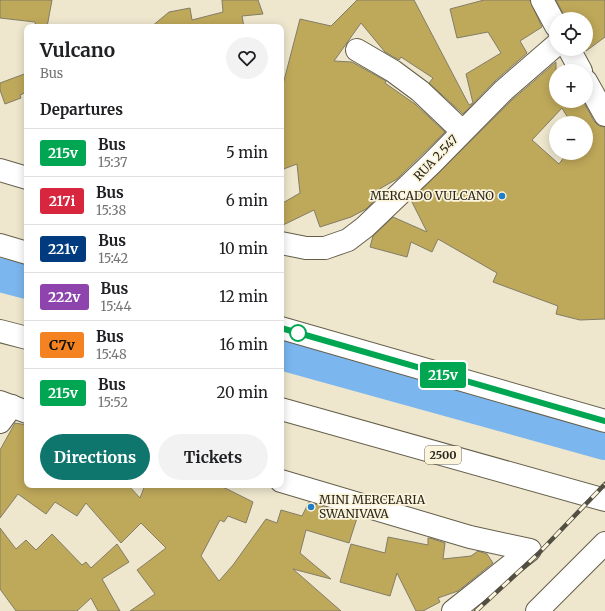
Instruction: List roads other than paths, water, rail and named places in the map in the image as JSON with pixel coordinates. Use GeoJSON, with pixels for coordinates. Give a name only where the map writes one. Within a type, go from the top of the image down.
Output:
{"type":"FeatureCollection","features":[{"type":"Feature","properties":{"kind":"street"},"geometry":{"type":"LineString","coordinates":[[542,0],[549,13]]}},
{"type":"Feature","properties":{"kind":"street"},"geometry":{"type":"LineString","coordinates":[[357,50],[393,71],[420,91],[462,131]]}},
{"type":"Feature","properties":{"kind":"street","name":"RUA 2.547"},"geometry":{"type":"LineString","coordinates":[[284,244],[306,248],[325,248],[348,240],[365,227],[415,180],[504,90],[549,51]]}},
{"type":"Feature","properties":{"kind":"street"},"geometry":{"type":"LineString","coordinates":[[593,94],[605,115]]}},
{"type":"Feature","properties":{"kind":"street"},"geometry":{"type":"LineString","coordinates":[[0,170],[24,177]]}},
{"type":"Feature","properties":{"kind":"street"},"geometry":{"type":"LineString","coordinates":[[0,245],[24,252]]}},
{"type":"Feature","properties":{"kind":"street"},"geometry":{"type":"LineString","coordinates":[[287,330],[605,421]]}},
{"type":"Feature","properties":{"kind":"street"},"geometry":{"type":"LineString","coordinates":[[0,331],[24,337]]}},
{"type":"Feature","properties":{"kind":"street","name":"2500"},"geometry":{"type":"LineString","coordinates":[[284,410],[605,500]]}},
{"type":"Feature","properties":{"kind":"street"},"geometry":{"type":"LineString","coordinates":[[284,483],[470,537],[530,550],[453,611]]}},
{"type":"Feature","properties":{"kind":"street"},"geometry":{"type":"LineString","coordinates":[[537,611],[605,544]]}},
{"type":"Feature","properties":{"kind":"waterway"},"geometry":{"type":"LineString","coordinates":[[0,275],[24,281]]}},
{"type":"Feature","properties":{"kind":"waterway"},"geometry":{"type":"LineString","coordinates":[[284,354],[605,443]]}},
{"type":"Feature","properties":{"kind":"railway"},"geometry":{"type":"LineString","coordinates":[[476,611],[538,554],[605,484]]}},
{"type":"Feature","properties":{"kind":"place","name":"MERCADO VULCANO"},"geometry":{"type":"Point","coordinates":[502,196]}},
{"type":"Feature","properties":{"kind":"place","name":"MINI MERCEARIA SWANIVAVA"},"geometry":{"type":"Point","coordinates":[311,507]}}]}
